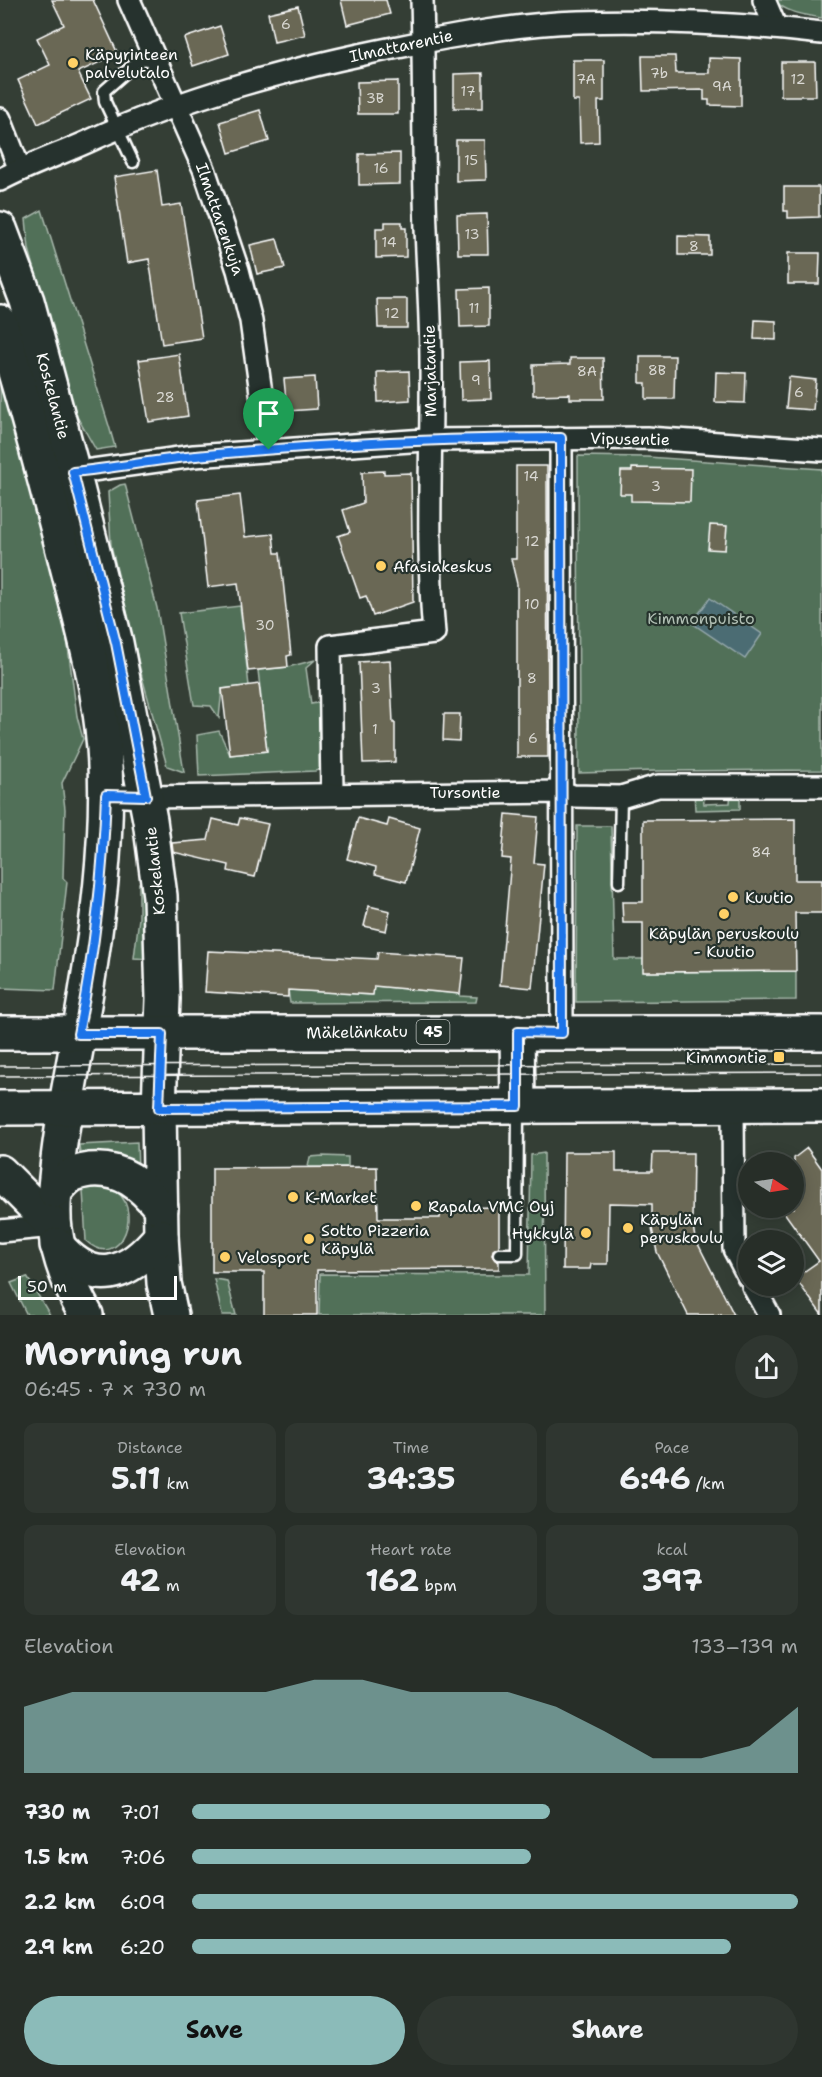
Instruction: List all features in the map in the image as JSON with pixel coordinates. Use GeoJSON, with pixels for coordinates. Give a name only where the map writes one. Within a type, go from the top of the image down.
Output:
{"type":"FeatureCollection","features":[{"type":"Feature","properties":{"kind":"main road","name":"Koskelantie"},"geometry":{"type":"LineString","coordinates":[[0,229],[27,301],[59,474],[104,748],[106,795],[103,859],[90,968],[66,1109],[55,1191],[56,1235],[72,1288],[86,1315]]}},
{"type":"Feature","properties":{"kind":"main road","name":"Koskelantie"},"geometry":{"type":"LineString","coordinates":[[0,322],[21,390],[59,474],[116,643],[146,796],[160,896],[163,999],[159,1108],[160,1222],[164,1283],[171,1315]]}},
{"type":"Feature","properties":{"kind":"main road"},"geometry":{"type":"LineString","coordinates":[[518,1032],[518,1106]]}},
{"type":"Feature","properties":{"kind":"main road","name":"Mäkelänkatu"},"geometry":{"type":"LineString","coordinates":[[0,1033],[822,1033]]}},
{"type":"Feature","properties":{"kind":"main road"},"geometry":{"type":"LineString","coordinates":[[0,1108],[822,1105]]}},
{"type":"Feature","properties":{"kind":"main road"},"geometry":{"type":"LineString","coordinates":[[0,1172],[56,1235],[70,1260],[84,1269],[112,1271],[130,1266],[143,1256],[160,1222],[143,1187],[119,1172],[100,1169],[74,1174],[55,1191]]}},
{"type":"Feature","properties":{"kind":"street","name":"Ilmattarenkuja"},"geometry":{"type":"LineString","coordinates":[[129,0],[212,189],[238,270],[251,321],[269,450]]}},
{"type":"Feature","properties":{"kind":"street","name":"Marjatantie"},"geometry":{"type":"LineString","coordinates":[[332,793],[330,646],[435,633],[432,606],[429,476],[429,452],[432,440],[431,350],[425,196],[422,0]]}},
{"type":"Feature","properties":{"kind":"street"},"geometry":{"type":"LineString","coordinates":[[764,0],[776,27]]}},
{"type":"Feature","properties":{"kind":"street","name":"Ilmattarentie"},"geometry":{"type":"LineString","coordinates":[[0,180],[176,105],[291,71],[353,55],[423,41],[500,29],[576,22],[776,27],[822,33]]}},
{"type":"Feature","properties":{"kind":"street"},"geometry":{"type":"LineString","coordinates":[[0,119],[20,170]]}},
{"type":"Feature","properties":{"kind":"street"},"geometry":{"type":"LineString","coordinates":[[561,438],[562,1033]]}},
{"type":"Feature","properties":{"kind":"street","name":"Vipusentie"},"geometry":{"type":"LineString","coordinates":[[59,474],[194,456],[432,440],[647,438],[822,450]]}},
{"type":"Feature","properties":{"kind":"street","name":"Tursontie"},"geometry":{"type":"LineString","coordinates":[[106,795],[562,792],[573,796],[621,797],[658,786],[822,786]]}},
{"type":"Feature","properties":{"kind":"street"},"geometry":{"type":"LineString","coordinates":[[733,1105],[734,1249],[738,1257]]}},
{"type":"Feature","properties":{"kind":"street"},"geometry":{"type":"LineString","coordinates":[[0,1232],[56,1235]]}},
{"type":"Feature","properties":{"kind":"street"},"geometry":{"type":"LineString","coordinates":[[759,1296],[769,1315]]}},
{"type":"Feature","properties":{"kind":"lane"},"geometry":{"type":"LineString","coordinates":[[133,162],[116,129],[105,102],[104,91],[136,63],[154,55]]}},
{"type":"Feature","properties":{"kind":"lane"},"geometry":{"type":"LineString","coordinates":[[620,882],[621,797]]}},
{"type":"Feature","properties":{"kind":"lane"},"geometry":{"type":"LineString","coordinates":[[499,1254],[517,1254],[518,1106]]}},
{"type":"Feature","properties":{"kind":"green space"},"geometry":{"type":"Polygon","coordinates":[[[774,0],[822,0],[822,18],[790,11],[774,0]]]}},
{"type":"Feature","properties":{"kind":"green space"},"geometry":{"type":"Polygon","coordinates":[[[42,210],[115,447],[96,450],[75,413],[29,249],[26,219],[42,210]]]}},
{"type":"Feature","properties":{"kind":"green space"},"geometry":{"type":"Polygon","coordinates":[[[0,382],[19,445],[67,639],[77,716],[83,739],[62,783],[65,809],[63,878],[67,882],[55,990],[0,988],[0,382]]]}},
{"type":"Feature","properties":{"kind":"green space","name":"Kimmonpuisto"},"geometry":{"type":"Polygon","coordinates":[[[578,456],[647,457],[822,469],[822,770],[579,773],[578,456]]]}},
{"type":"Feature","properties":{"kind":"green space"},"geometry":{"type":"Polygon","coordinates":[[[125,484],[157,608],[184,772],[167,766],[142,677],[111,545],[108,492],[125,484]]]}},
{"type":"Feature","properties":{"kind":"green space"},"geometry":{"type":"Polygon","coordinates":[[[240,606],[249,686],[222,689],[219,718],[211,706],[194,705],[179,613],[240,606]]]}},
{"type":"Feature","properties":{"kind":"green space"},"geometry":{"type":"Polygon","coordinates":[[[315,660],[306,668],[311,704],[322,702],[322,769],[199,776],[197,735],[219,731],[230,755],[267,751],[258,670],[288,667],[315,660]]]}},
{"type":"Feature","properties":{"kind":"green space"},"geometry":{"type":"Polygon","coordinates":[[[731,791],[740,791],[740,809],[695,810],[694,792],[703,792],[704,804],[730,803],[731,791]]]}},
{"type":"Feature","properties":{"kind":"green space"},"geometry":{"type":"Polygon","coordinates":[[[577,826],[611,826],[614,959],[643,959],[644,972],[796,971],[796,1000],[576,1002],[577,826]]]}},
{"type":"Feature","properties":{"kind":"green space"},"geometry":{"type":"Polygon","coordinates":[[[139,883],[146,884],[148,959],[134,958],[139,918],[139,883]]]}},
{"type":"Feature","properties":{"kind":"green space"},"geometry":{"type":"Polygon","coordinates":[[[374,986],[477,997],[476,1002],[290,1003],[288,990],[372,995],[374,986]]]}},
{"type":"Feature","properties":{"kind":"green space"},"geometry":{"type":"Polygon","coordinates":[[[137,1142],[138,1170],[119,1157],[80,1154],[79,1145],[137,1142]]]}},
{"type":"Feature","properties":{"kind":"green space"},"geometry":{"type":"Polygon","coordinates":[[[544,1153],[545,1315],[319,1315],[320,1274],[529,1275],[531,1155],[544,1153]]]}},
{"type":"Feature","properties":{"kind":"green space"},"geometry":{"type":"Polygon","coordinates":[[[310,1157],[348,1157],[348,1167],[308,1167],[310,1157]]]}},
{"type":"Feature","properties":{"kind":"green space"},"geometry":{"type":"Polygon","coordinates":[[[93,1183],[111,1188],[121,1196],[127,1208],[128,1221],[125,1233],[119,1243],[110,1249],[99,1249],[86,1241],[83,1190],[93,1183]]]}},
{"type":"Feature","properties":{"kind":"green space"},"geometry":{"type":"Polygon","coordinates":[[[27,1277],[50,1315],[27,1315],[11,1283],[27,1277]]]}},
{"type":"Feature","properties":{"kind":"green space"},"geometry":{"type":"Polygon","coordinates":[[[214,1279],[227,1281],[236,1315],[222,1315],[214,1279]]]}},
{"type":"Feature","properties":{"kind":"water"},"geometry":{"type":"Polygon","coordinates":[[[710,598],[762,634],[745,659],[692,623],[710,598]]]}},
{"type":"Feature","properties":{"kind":"building","name":"Käpyrinteen palvelutalo"},"geometry":{"type":"Polygon","coordinates":[[[52,0],[93,0],[118,54],[78,72],[91,99],[38,124],[18,80],[50,65],[37,38],[64,25],[52,0]]]}},
{"type":"Feature","properties":{"kind":"building"},"geometry":{"type":"Polygon","coordinates":[[[341,0],[386,0],[390,14],[347,25],[341,0]]]}},
{"type":"Feature","properties":{"kind":"building"},"geometry":{"type":"Polygon","coordinates":[[[298,6],[305,35],[274,42],[268,13],[298,6]]]}},
{"type":"Feature","properties":{"kind":"building"},"geometry":{"type":"Polygon","coordinates":[[[220,26],[229,54],[193,66],[184,38],[220,26]]]}},
{"type":"Feature","properties":{"kind":"building"},"geometry":{"type":"Polygon","coordinates":[[[642,56],[675,56],[676,73],[709,73],[709,58],[741,59],[741,106],[709,105],[709,100],[704,100],[704,90],[643,91],[642,56]]]}},
{"type":"Feature","properties":{"kind":"building"},"geometry":{"type":"Polygon","coordinates":[[[573,60],[604,60],[604,101],[598,101],[599,142],[580,143],[579,101],[573,101],[573,60]]]}},
{"type":"Feature","properties":{"kind":"building"},"geometry":{"type":"Polygon","coordinates":[[[781,62],[815,62],[816,96],[781,96],[781,62]]]}},
{"type":"Feature","properties":{"kind":"building"},"geometry":{"type":"Polygon","coordinates":[[[483,73],[483,108],[454,108],[454,74],[483,73]]]}},
{"type":"Feature","properties":{"kind":"building"},"geometry":{"type":"Polygon","coordinates":[[[398,81],[398,114],[358,114],[357,82],[398,81]]]}},
{"type":"Feature","properties":{"kind":"building"},"geometry":{"type":"Polygon","coordinates":[[[260,110],[269,141],[229,153],[220,122],[260,110]]]}},
{"type":"Feature","properties":{"kind":"building"},"geometry":{"type":"Polygon","coordinates":[[[456,140],[485,140],[486,180],[456,181],[456,140]]]}},
{"type":"Feature","properties":{"kind":"building"},"geometry":{"type":"Polygon","coordinates":[[[400,153],[400,184],[359,185],[359,154],[400,153]]]}},
{"type":"Feature","properties":{"kind":"building"},"geometry":{"type":"Polygon","coordinates":[[[157,170],[162,207],[181,204],[202,338],[162,344],[149,259],[127,263],[114,177],[157,170]]]}},
{"type":"Feature","properties":{"kind":"building"},"geometry":{"type":"Polygon","coordinates":[[[784,187],[819,187],[819,217],[788,218],[788,211],[784,211],[784,187]]]}},
{"type":"Feature","properties":{"kind":"building"},"geometry":{"type":"Polygon","coordinates":[[[487,214],[488,254],[458,254],[457,215],[487,214]]]}},
{"type":"Feature","properties":{"kind":"building"},"geometry":{"type":"Polygon","coordinates":[[[385,222],[402,222],[402,228],[406,228],[406,257],[376,258],[376,228],[385,228],[385,222]]]}},
{"type":"Feature","properties":{"kind":"building"},"geometry":{"type":"Polygon","coordinates":[[[678,236],[710,237],[710,255],[678,255],[678,236]]]}},
{"type":"Feature","properties":{"kind":"building"},"geometry":{"type":"Polygon","coordinates":[[[277,239],[285,268],[257,274],[250,245],[277,239]]]}},
{"type":"Feature","properties":{"kind":"building"},"geometry":{"type":"Polygon","coordinates":[[[788,253],[820,253],[819,284],[788,284],[788,253]]]}},
{"type":"Feature","properties":{"kind":"building"},"geometry":{"type":"Polygon","coordinates":[[[489,288],[489,326],[460,327],[459,289],[489,288]]]}},
{"type":"Feature","properties":{"kind":"building"},"geometry":{"type":"Polygon","coordinates":[[[377,299],[407,299],[407,328],[378,328],[377,299]]]}},
{"type":"Feature","properties":{"kind":"building"},"geometry":{"type":"Polygon","coordinates":[[[755,320],[776,321],[776,340],[754,339],[755,320]]]}},
{"type":"Feature","properties":{"kind":"building"},"geometry":{"type":"Polygon","coordinates":[[[179,354],[188,416],[149,422],[139,360],[179,354]]]}},
{"type":"Feature","properties":{"kind":"building"},"geometry":{"type":"Polygon","coordinates":[[[640,356],[675,356],[674,399],[646,399],[646,383],[640,383],[640,356]]]}},
{"type":"Feature","properties":{"kind":"building"},"geometry":{"type":"Polygon","coordinates":[[[570,358],[603,358],[604,399],[570,399],[570,394],[533,395],[533,365],[570,364],[570,358]]]}},
{"type":"Feature","properties":{"kind":"building"},"geometry":{"type":"Polygon","coordinates":[[[490,361],[491,399],[461,400],[460,362],[490,361]]]}},
{"type":"Feature","properties":{"kind":"building"},"geometry":{"type":"Polygon","coordinates":[[[409,371],[410,400],[378,402],[377,372],[409,371]]]}},
{"type":"Feature","properties":{"kind":"building"},"geometry":{"type":"Polygon","coordinates":[[[716,372],[746,373],[745,403],[715,402],[716,372]]]}},
{"type":"Feature","properties":{"kind":"building"},"geometry":{"type":"Polygon","coordinates":[[[315,377],[317,409],[287,411],[284,379],[315,377]]]}},
{"type":"Feature","properties":{"kind":"building"},"geometry":{"type":"Polygon","coordinates":[[[789,377],[816,380],[813,410],[786,408],[789,377]]]}},
{"type":"Feature","properties":{"kind":"building"},"geometry":{"type":"Polygon","coordinates":[[[516,466],[547,466],[548,757],[517,757],[517,584],[511,559],[516,559],[516,466]]]}},
{"type":"Feature","properties":{"kind":"building"},"geometry":{"type":"Polygon","coordinates":[[[632,468],[691,469],[690,502],[631,501],[631,494],[620,494],[621,471],[632,471],[632,468]]]}},
{"type":"Feature","properties":{"kind":"building","name":"Afasiakeskus"},"geometry":{"type":"Polygon","coordinates":[[[384,471],[384,474],[411,473],[413,602],[373,616],[366,596],[360,598],[338,536],[350,532],[343,510],[363,503],[362,472],[384,471]]]}},
{"type":"Feature","properties":{"kind":"building"},"geometry":{"type":"Polygon","coordinates":[[[240,495],[245,537],[273,534],[275,553],[280,553],[291,655],[287,656],[288,667],[248,671],[238,583],[208,587],[198,500],[240,495]]]}},
{"type":"Feature","properties":{"kind":"building"},"geometry":{"type":"Polygon","coordinates":[[[710,525],[727,526],[725,550],[708,549],[710,525]]]}},
{"type":"Feature","properties":{"kind":"building"},"geometry":{"type":"Polygon","coordinates":[[[390,660],[393,723],[395,723],[395,762],[363,763],[359,662],[390,660]]]}},
{"type":"Feature","properties":{"kind":"building"},"geometry":{"type":"Polygon","coordinates":[[[259,684],[267,751],[230,755],[222,689],[259,684]]]}},
{"type":"Feature","properties":{"kind":"building"},"geometry":{"type":"Polygon","coordinates":[[[444,714],[460,714],[459,741],[443,740],[444,714]]]}},
{"type":"Feature","properties":{"kind":"building"},"geometry":{"type":"Polygon","coordinates":[[[506,814],[538,817],[534,863],[544,864],[532,988],[500,985],[511,859],[502,858],[506,814]]]}},
{"type":"Feature","properties":{"kind":"building"},"geometry":{"type":"Polygon","coordinates":[[[240,818],[268,824],[255,877],[228,871],[229,865],[173,852],[172,843],[208,840],[213,819],[238,825],[240,818]]]}},
{"type":"Feature","properties":{"kind":"building"},"geometry":{"type":"Polygon","coordinates":[[[358,818],[387,826],[389,819],[420,828],[406,882],[375,874],[376,867],[347,859],[358,818]]]}},
{"type":"Feature","properties":{"kind":"building","name":"Kuutio"},"geometry":{"type":"Polygon","coordinates":[[[795,819],[795,880],[822,880],[822,913],[795,913],[796,971],[643,972],[643,923],[623,923],[622,902],[643,902],[643,820],[795,819]]]}},
{"type":"Feature","properties":{"kind":"building"},"geometry":{"type":"Polygon","coordinates":[[[369,906],[390,911],[386,931],[364,926],[369,906]]]}},
{"type":"Feature","properties":{"kind":"building"},"geometry":{"type":"Polygon","coordinates":[[[208,951],[377,959],[378,952],[464,958],[460,994],[374,986],[373,995],[288,990],[288,997],[205,992],[208,951]]]}},
{"type":"Feature","properties":{"kind":"building"},"geometry":{"type":"Polygon","coordinates":[[[807,1148],[822,1169],[822,1315],[804,1290],[804,1272],[819,1261],[804,1240],[804,1230],[797,1230],[788,1218],[804,1218],[804,1152],[802,1152],[807,1148]]]}},
{"type":"Feature","properties":{"kind":"building","name":"Hykkylä"},"geometry":{"type":"Polygon","coordinates":[[[564,1152],[616,1152],[616,1171],[652,1171],[653,1153],[693,1153],[692,1220],[695,1238],[734,1315],[688,1315],[657,1252],[652,1229],[652,1204],[609,1203],[608,1264],[591,1264],[590,1269],[563,1269],[564,1152]]]}},
{"type":"Feature","properties":{"kind":"building"},"geometry":{"type":"Polygon","coordinates":[[[377,1167],[378,1218],[440,1218],[440,1208],[499,1207],[499,1247],[493,1250],[492,1255],[499,1262],[499,1269],[317,1270],[317,1315],[264,1315],[264,1272],[212,1272],[212,1168],[377,1167]]]}},
{"type":"Feature","properties":{"kind":"tram line"},"geometry":{"type":"LineString","coordinates":[[0,1066],[822,1064]]}},
{"type":"Feature","properties":{"kind":"tram line"},"geometry":{"type":"LineString","coordinates":[[0,1076],[822,1073]]}},
{"type":"Feature","properties":{"kind":"place","name":"Käpyrinteen palvelutalo"},"geometry":{"type":"Point","coordinates":[73,63]}},
{"type":"Feature","properties":{"kind":"place","name":"Afasiakeskus"},"geometry":{"type":"Point","coordinates":[381,566]}},
{"type":"Feature","properties":{"kind":"place","name":"Kuutio"},"geometry":{"type":"Point","coordinates":[733,897]}},
{"type":"Feature","properties":{"kind":"place","name":"Käpylän peruskoulu - Kuutio"},"geometry":{"type":"Point","coordinates":[724,914]}},
{"type":"Feature","properties":{"kind":"place","name":"Kimmontie"},"geometry":{"type":"Point","coordinates":[779,1057]}},
{"type":"Feature","properties":{"kind":"place","name":"K-Market"},"geometry":{"type":"Point","coordinates":[293,1197]}},
{"type":"Feature","properties":{"kind":"place","name":"Rapala VMC Oyj"},"geometry":{"type":"Point","coordinates":[416,1206]}},
{"type":"Feature","properties":{"kind":"place","name":"Käpylän peruskoulu"},"geometry":{"type":"Point","coordinates":[628,1228]}},
{"type":"Feature","properties":{"kind":"place","name":"Hykkylä"},"geometry":{"type":"Point","coordinates":[586,1233]}},
{"type":"Feature","properties":{"kind":"place","name":"Sotto Pizzeria Käpylä"},"geometry":{"type":"Point","coordinates":[309,1239]}},
{"type":"Feature","properties":{"kind":"place","name":"Velosport"},"geometry":{"type":"Point","coordinates":[225,1257]}},
{"type":"Feature","properties":{"kind":"route"},"geometry":{"type":"LineString","coordinates":[[561,438],[562,1033],[518,1032],[518,1106],[159,1108],[162,1034],[78,1034],[90,968],[103,859],[106,795],[146,796],[116,643],[73,472],[194,456],[269,450],[425,440],[561,438]]}}]}
